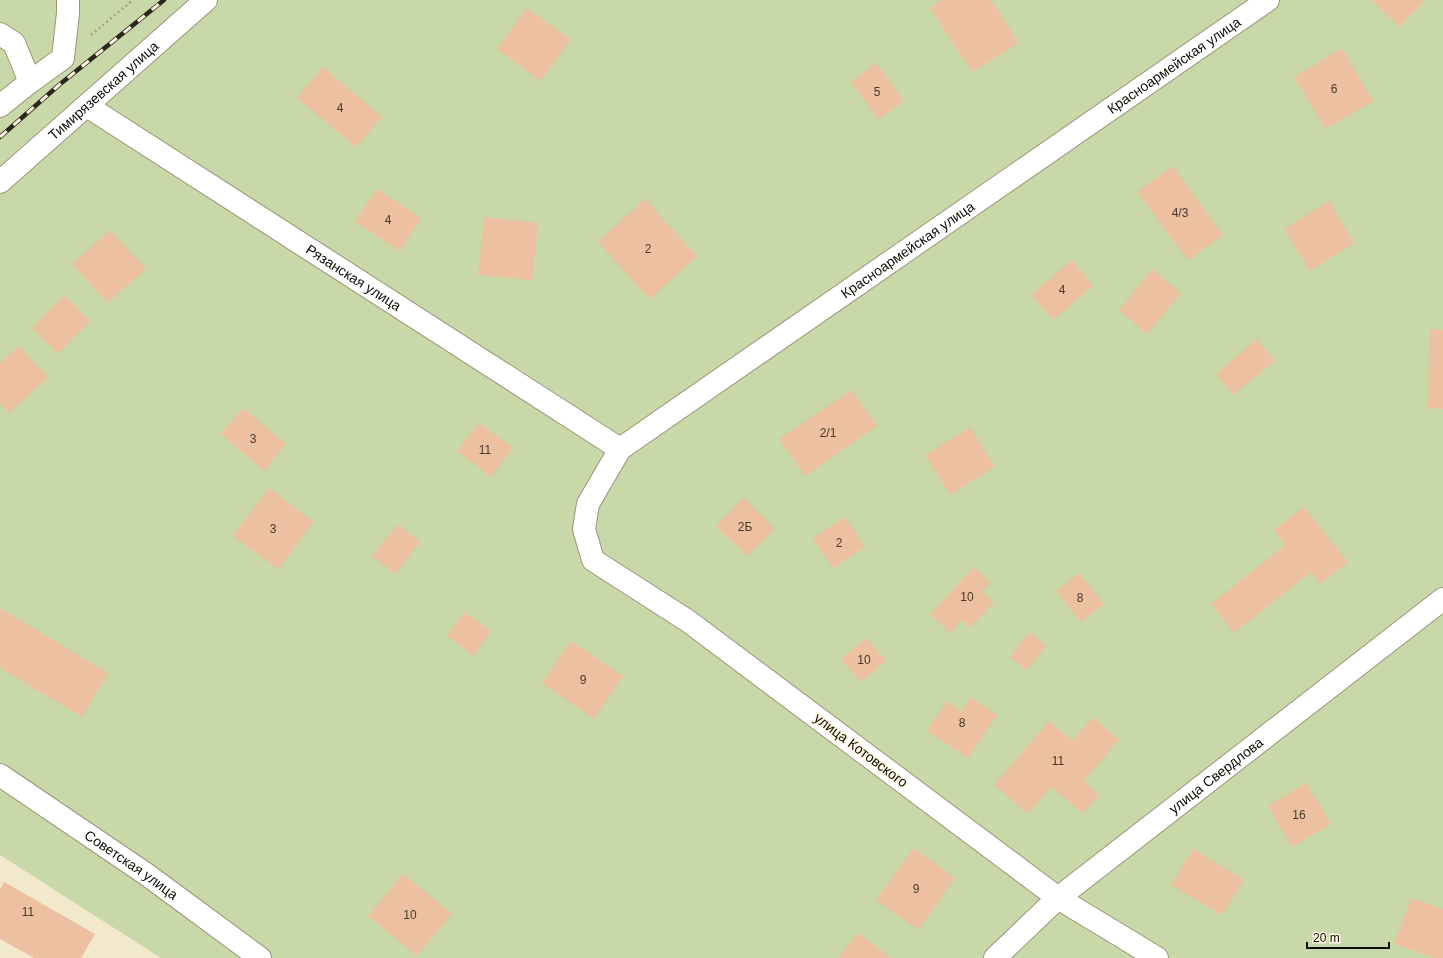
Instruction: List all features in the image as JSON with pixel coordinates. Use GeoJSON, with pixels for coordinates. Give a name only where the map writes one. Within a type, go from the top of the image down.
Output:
{"type":"FeatureCollection","features":[{"type":"Feature","properties":{"kind":"street"},"geometry":{"type":"LineString","coordinates":[[0,106],[63,58],[68,14],[68,0]]}},
{"type":"Feature","properties":{"kind":"street","name":"Тимирязевская улица"},"geometry":{"type":"LineString","coordinates":[[0,182],[206,0]]}},
{"type":"Feature","properties":{"kind":"street","name":"Красноармейская улица"},"geometry":{"type":"LineString","coordinates":[[584,529],[588,504],[620,449],[1268,0]]}},
{"type":"Feature","properties":{"kind":"street"},"geometry":{"type":"LineString","coordinates":[[0,34],[14,43],[30,82]]}},
{"type":"Feature","properties":{"kind":"street","name":"Рязанская улица"},"geometry":{"type":"LineString","coordinates":[[87,106],[620,449]]}},
{"type":"Feature","properties":{"kind":"street","name":"улица Котовского"},"geometry":{"type":"LineString","coordinates":[[584,529],[593,560],[688,621],[1058,898],[1157,958]]}},
{"type":"Feature","properties":{"kind":"street","name":"улица Свердлова"},"geometry":{"type":"LineString","coordinates":[[995,958],[1058,898],[1443,599]]}},
{"type":"Feature","properties":{"kind":"street","name":"Советская улица"},"geometry":{"type":"LineString","coordinates":[[0,775],[146,874],[260,958]]}},
{"type":"Feature","properties":{"kind":"path"},"geometry":{"type":"LineString","coordinates":[[63,58],[133,0]]}},
{"type":"Feature","properties":{"kind":"green space"},"geometry":{"type":"Polygon","coordinates":[[[0,0],[1443,0],[1443,958],[161,958],[0,855],[0,0]]]}},
{"type":"Feature","properties":{"kind":"building"},"geometry":{"type":"Polygon","coordinates":[[[941,0],[991,0],[1019,43],[972,72],[930,8],[941,0]]]}},
{"type":"Feature","properties":{"kind":"building"},"geometry":{"type":"Polygon","coordinates":[[[1372,0],[1426,0],[1399,27],[1372,0]]]}},
{"type":"Feature","properties":{"kind":"building"},"geometry":{"type":"Polygon","coordinates":[[[527,8],[571,40],[541,81],[497,49],[527,8]]]}},
{"type":"Feature","properties":{"kind":"building"},"geometry":{"type":"Polygon","coordinates":[[[1342,48],[1373,101],[1326,129],[1294,77],[1342,48]]]}},
{"type":"Feature","properties":{"kind":"building"},"geometry":{"type":"Polygon","coordinates":[[[876,63],[904,101],[878,120],[851,82],[876,63]]]}},
{"type":"Feature","properties":{"kind":"building"},"geometry":{"type":"Polygon","coordinates":[[[323,67],[382,117],[356,147],[297,98],[323,67]]]}},
{"type":"Feature","properties":{"kind":"building"},"geometry":{"type":"Polygon","coordinates":[[[1173,166],[1223,235],[1188,260],[1137,192],[1173,166]]]}},
{"type":"Feature","properties":{"kind":"building"},"geometry":{"type":"Polygon","coordinates":[[[377,189],[421,218],[400,251],[355,222],[377,189]]]}},
{"type":"Feature","properties":{"kind":"building"},"geometry":{"type":"Polygon","coordinates":[[[645,199],[697,256],[650,299],[598,242],[645,199]]]}},
{"type":"Feature","properties":{"kind":"building"},"geometry":{"type":"Polygon","coordinates":[[[1329,201],[1354,243],[1310,271],[1284,229],[1329,201]]]}},
{"type":"Feature","properties":{"kind":"building"},"geometry":{"type":"Polygon","coordinates":[[[484,217],[538,223],[532,280],[478,275],[484,217]]]}},
{"type":"Feature","properties":{"kind":"building"},"geometry":{"type":"Polygon","coordinates":[[[110,230],[146,269],[107,303],[72,264],[110,230]]]}},
{"type":"Feature","properties":{"kind":"building"},"geometry":{"type":"Polygon","coordinates":[[[1072,260],[1093,286],[1053,320],[1031,295],[1072,260]]]}},
{"type":"Feature","properties":{"kind":"building"},"geometry":{"type":"Polygon","coordinates":[[[1152,269],[1181,293],[1147,334],[1119,310],[1152,269]]]}},
{"type":"Feature","properties":{"kind":"building"},"geometry":{"type":"Polygon","coordinates":[[[64,295],[90,321],[58,354],[32,328],[64,295]]]}},
{"type":"Feature","properties":{"kind":"building"},"geometry":{"type":"Polygon","coordinates":[[[1430,329],[1443,330],[1443,409],[1428,408],[1430,329]]]}},
{"type":"Feature","properties":{"kind":"building"},"geometry":{"type":"Polygon","coordinates":[[[1257,339],[1275,361],[1233,395],[1216,374],[1257,339]]]}},
{"type":"Feature","properties":{"kind":"building"},"geometry":{"type":"Polygon","coordinates":[[[19,346],[48,377],[9,413],[0,403],[0,363],[19,346]]]}},
{"type":"Feature","properties":{"kind":"building"},"geometry":{"type":"Polygon","coordinates":[[[852,390],[877,426],[805,476],[779,439],[852,390]]]}},
{"type":"Feature","properties":{"kind":"building"},"geometry":{"type":"Polygon","coordinates":[[[243,408],[286,444],[264,471],[221,434],[243,408]]]}},
{"type":"Feature","properties":{"kind":"building"},"geometry":{"type":"Polygon","coordinates":[[[479,423],[513,448],[491,477],[457,451],[479,423]]]}},
{"type":"Feature","properties":{"kind":"building"},"geometry":{"type":"Polygon","coordinates":[[[970,427],[995,467],[950,495],[925,455],[970,427]]]}},
{"type":"Feature","properties":{"kind":"building"},"geometry":{"type":"Polygon","coordinates":[[[269,488],[314,522],[278,569],[233,536],[269,488]]]}},
{"type":"Feature","properties":{"kind":"building"},"geometry":{"type":"Polygon","coordinates":[[[744,498],[775,529],[747,556],[716,526],[744,498]]]}},
{"type":"Feature","properties":{"kind":"building"},"geometry":{"type":"Polygon","coordinates":[[[1304,507],[1348,562],[1320,584],[1311,572],[1234,633],[1211,604],[1285,545],[1274,530],[1304,507]]]}},
{"type":"Feature","properties":{"kind":"building"},"geometry":{"type":"Polygon","coordinates":[[[845,517],[865,547],[833,568],[813,538],[845,517]]]}},
{"type":"Feature","properties":{"kind":"building"},"geometry":{"type":"Polygon","coordinates":[[[398,524],[420,542],[395,574],[372,556],[398,524]]]}},
{"type":"Feature","properties":{"kind":"building"},"geometry":{"type":"Polygon","coordinates":[[[974,567],[990,583],[982,592],[994,602],[970,628],[962,620],[950,633],[930,614],[974,567]]]}},
{"type":"Feature","properties":{"kind":"building"},"geometry":{"type":"Polygon","coordinates":[[[1079,573],[1104,604],[1081,622],[1056,591],[1079,573]]]}},
{"type":"Feature","properties":{"kind":"building"},"geometry":{"type":"Polygon","coordinates":[[[0,608],[108,673],[82,717],[0,668],[0,608]]]}},
{"type":"Feature","properties":{"kind":"building"},"geometry":{"type":"Polygon","coordinates":[[[464,612],[491,631],[474,656],[447,636],[464,612]]]}},
{"type":"Feature","properties":{"kind":"building"},"geometry":{"type":"Polygon","coordinates":[[[1029,632],[1046,646],[1027,670],[1010,658],[1029,632]]]}},
{"type":"Feature","properties":{"kind":"building"},"geometry":{"type":"Polygon","coordinates":[[[866,638],[886,661],[861,682],[841,659],[866,638]]]}},
{"type":"Feature","properties":{"kind":"building"},"geometry":{"type":"Polygon","coordinates":[[[571,641],[623,676],[594,719],[542,683],[571,641]]]}},
{"type":"Feature","properties":{"kind":"building"},"geometry":{"type":"Polygon","coordinates":[[[970,697],[997,715],[968,758],[927,731],[947,701],[961,711],[970,697]]]}},
{"type":"Feature","properties":{"kind":"building"},"geometry":{"type":"Polygon","coordinates":[[[1093,717],[1119,740],[1084,781],[1099,795],[1083,813],[1051,787],[1028,814],[994,785],[1049,721],[1072,741],[1093,717]]]}},
{"type":"Feature","properties":{"kind":"building"},"geometry":{"type":"Polygon","coordinates":[[[1306,783],[1331,824],[1292,847],[1268,806],[1306,783]]]}},
{"type":"Feature","properties":{"kind":"building"},"geometry":{"type":"Polygon","coordinates":[[[914,848],[955,878],[918,930],[876,900],[914,848]]]}},
{"type":"Feature","properties":{"kind":"building"},"geometry":{"type":"Polygon","coordinates":[[[1193,849],[1244,880],[1222,915],[1171,885],[1193,849]]]}},
{"type":"Feature","properties":{"kind":"building"},"geometry":{"type":"Polygon","coordinates":[[[403,874],[452,914],[417,956],[368,916],[403,874]]]}},
{"type":"Feature","properties":{"kind":"building"},"geometry":{"type":"Polygon","coordinates":[[[4,882],[95,934],[81,958],[34,958],[0,939],[0,890],[4,882]]]}},
{"type":"Feature","properties":{"kind":"building"},"geometry":{"type":"Polygon","coordinates":[[[1411,898],[1443,909],[1443,958],[1434,958],[1394,944],[1411,898]]]}},
{"type":"Feature","properties":{"kind":"building"},"geometry":{"type":"Polygon","coordinates":[[[858,933],[891,958],[838,958],[858,933]]]}},
{"type":"Feature","properties":{"kind":"railway"},"geometry":{"type":"LineString","coordinates":[[0,137],[59,85],[164,0]]}}]}
